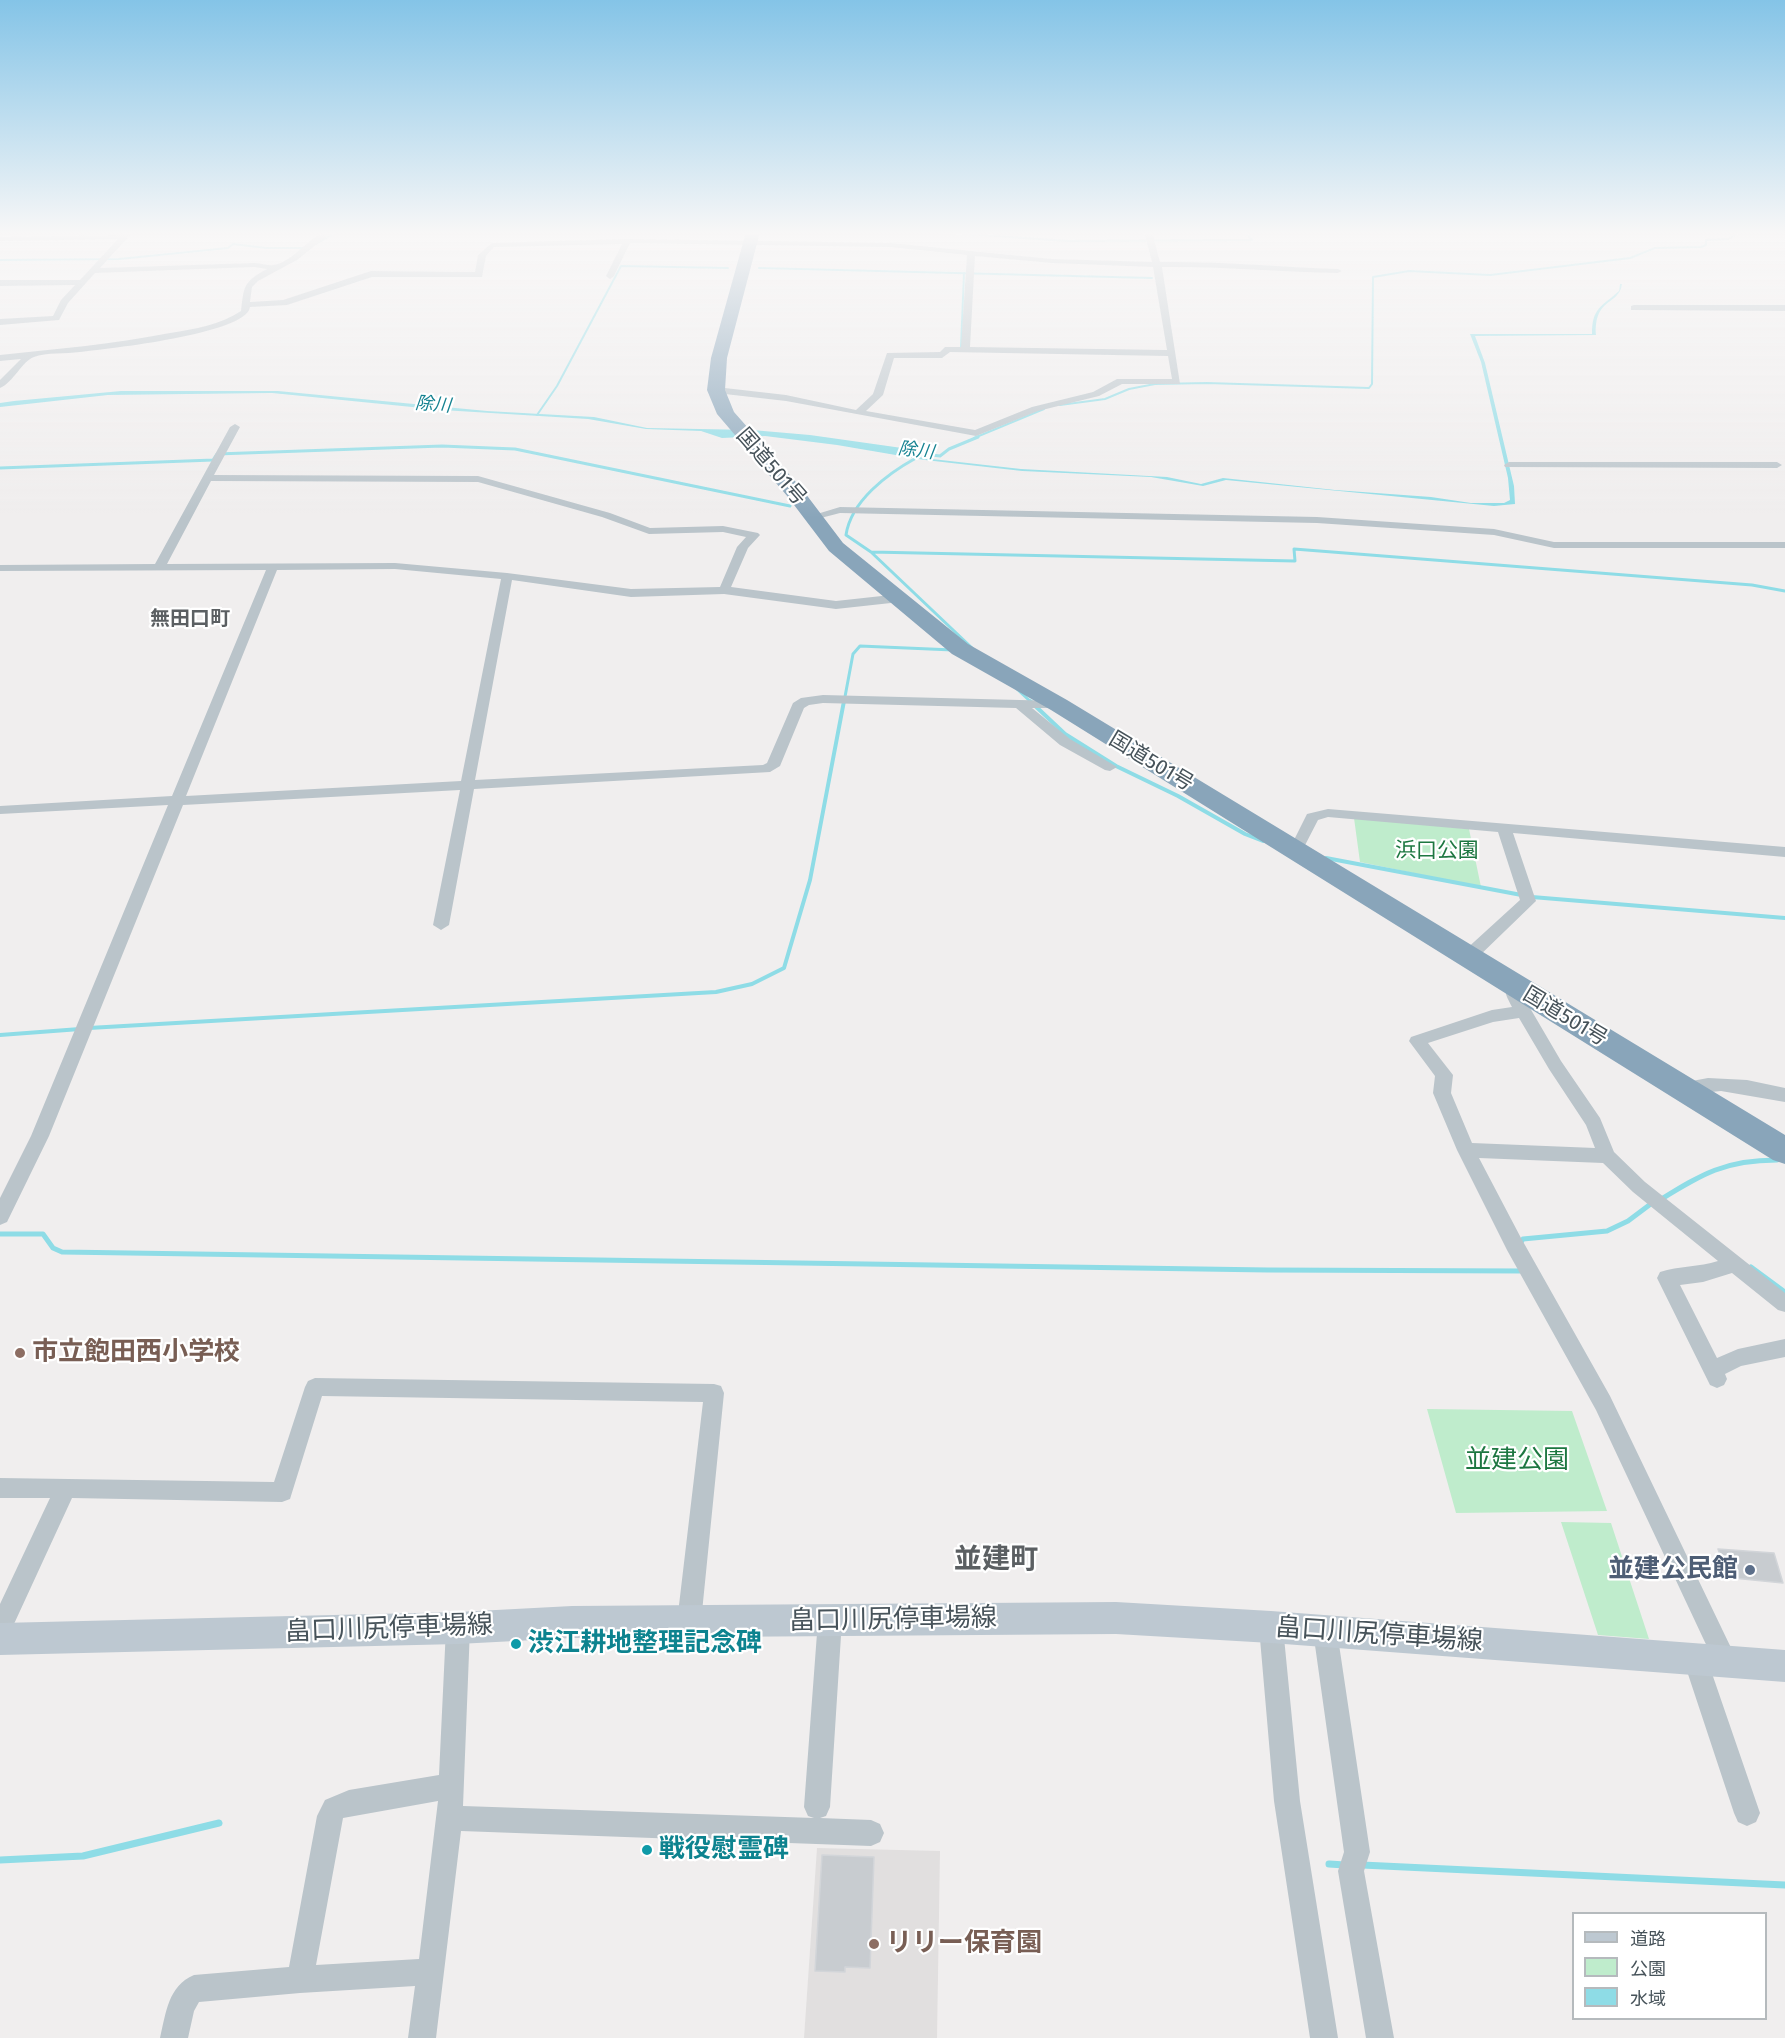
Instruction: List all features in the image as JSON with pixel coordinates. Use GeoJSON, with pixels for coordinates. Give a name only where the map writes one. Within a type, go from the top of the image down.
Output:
{"type":"FeatureCollection","features":[{"type":"Feature","properties":{"kind":"highway","name":"国道501号"},"geometry":{"type":"LineString","coordinates":[[727,327],[719,358],[716,390],[726,414],[741,434],[795,493],[836,547],[960,649],[1059,705],[1785,1151]]}},
{"type":"Feature","properties":{"kind":"main road","name":"畠口川尻停車場線"},"geometry":{"type":"LineString","coordinates":[[0,1639],[458,1628],[572,1622],[1116,1618],[1270,1627],[1785,1666]]}},
{"type":"Feature","properties":{"kind":"street"},"geometry":{"type":"LineString","coordinates":[[0,358],[122,345],[211,327]]}},
{"type":"Feature","properties":{"kind":"street"},"geometry":{"type":"LineString","coordinates":[[965,350],[967,327]]}},
{"type":"Feature","properties":{"kind":"street"},"geometry":{"type":"LineString","coordinates":[[716,390],[786,398],[976,433],[1035,409],[1096,394],[1120,381],[1177,382],[1167,327]]}},
{"type":"Feature","properties":{"kind":"street"},"geometry":{"type":"LineString","coordinates":[[858,413],[878,395],[890,355],[942,355],[948,349],[1172,353]]}},
{"type":"Feature","properties":{"kind":"street"},"geometry":{"type":"LineString","coordinates":[[0,385],[29,356]]}},
{"type":"Feature","properties":{"kind":"street"},"geometry":{"type":"LineString","coordinates":[[160,566],[210,478],[235,427]]}},
{"type":"Feature","properties":{"kind":"street"},"geometry":{"type":"LineString","coordinates":[[1509,465],[1778,465]]}},
{"type":"Feature","properties":{"kind":"street"},"geometry":{"type":"LineString","coordinates":[[210,478],[478,479],[606,515],[649,531],[723,529],[754,535],[743,547],[724,590]]}},
{"type":"Feature","properties":{"kind":"street"},"geometry":{"type":"LineString","coordinates":[[813,517],[840,510],[1317,520],[1494,532],[1554,546],[1785,545]]}},
{"type":"Feature","properties":{"kind":"street"},"geometry":{"type":"LineString","coordinates":[[0,1217],[40,1136],[273,566]]}},
{"type":"Feature","properties":{"kind":"street"},"geometry":{"type":"LineString","coordinates":[[0,568],[395,566],[507,576],[631,593],[724,590],[836,605],[900,598]]}},
{"type":"Feature","properties":{"kind":"street"},"geometry":{"type":"LineString","coordinates":[[441,925],[507,576]]}},
{"type":"Feature","properties":{"kind":"street"},"geometry":{"type":"LineString","coordinates":[[0,810],[765,769],[773,766],[798,706],[806,701],[823,699],[1059,705]]}},
{"type":"Feature","properties":{"kind":"street"},"geometry":{"type":"LineString","coordinates":[[1019,704],[1065,742],[1110,767]]}},
{"type":"Feature","properties":{"kind":"street"},"geometry":{"type":"LineString","coordinates":[[1296,850],[1312,817],[1328,813],[1785,852]]}},
{"type":"Feature","properties":{"kind":"street"},"geometry":{"type":"LineString","coordinates":[[1469,956],[1528,901],[1504,827]]}},
{"type":"Feature","properties":{"kind":"street"},"geometry":{"type":"LineString","coordinates":[[1513,985],[1514,995],[1523,1011],[1555,1065],[1594,1123],[1607,1156],[1639,1186],[1785,1304]]}},
{"type":"Feature","properties":{"kind":"street"},"geometry":{"type":"LineString","coordinates":[[1523,1011],[1492,1016],[1417,1041],[1444,1075],[1442,1093],[1466,1150],[1514,1244],[1603,1403],[1726,1662]]}},
{"type":"Feature","properties":{"kind":"street"},"geometry":{"type":"LineString","coordinates":[[1683,1089],[1715,1083],[1785,1095]]}},
{"type":"Feature","properties":{"kind":"street"},"geometry":{"type":"LineString","coordinates":[[1466,1150],[1607,1156]]}},
{"type":"Feature","properties":{"kind":"street"},"geometry":{"type":"LineString","coordinates":[[1735,1264],[1703,1274],[1667,1278],[1716,1375],[1738,1358],[1785,1348]]}},
{"type":"Feature","properties":{"kind":"street"},"geometry":{"type":"LineString","coordinates":[[0,1488],[282,1492],[315,1387],[714,1393],[688,1622]]}},
{"type":"Feature","properties":{"kind":"street"},"geometry":{"type":"LineString","coordinates":[[0,1629],[66,1488]]}},
{"type":"Feature","properties":{"kind":"street"},"geometry":{"type":"LineString","coordinates":[[817,1807],[830,1620]]}},
{"type":"Feature","properties":{"kind":"street"},"geometry":{"type":"LineString","coordinates":[[1270,1627],[1287,1802],[1324,2038]]}},
{"type":"Feature","properties":{"kind":"street"},"geometry":{"type":"LineString","coordinates":[[422,2038],[450,1818],[458,1628]]}},
{"type":"Feature","properties":{"kind":"street"},"geometry":{"type":"LineString","coordinates":[[1325,1631],[1357,1852],[1351,1871],[1380,2038]]}},
{"type":"Feature","properties":{"kind":"street"},"geometry":{"type":"LineString","coordinates":[[1695,1659],[1747,1814]]}},
{"type":"Feature","properties":{"kind":"street"},"geometry":{"type":"LineString","coordinates":[[300,1979],[330,1816],[334,1809],[349,1803],[452,1786]]}},
{"type":"Feature","properties":{"kind":"street"},"geometry":{"type":"LineString","coordinates":[[450,1818],[871,1833]]}},
{"type":"Feature","properties":{"kind":"street"},"geometry":{"type":"LineString","coordinates":[[174,2038],[183,2001],[188,1992],[194,1989],[300,1979],[430,1972]]}},
{"type":"Feature","properties":{"kind":"shaded area","name":"リリー保育園"},"geometry":{"type":"Polygon","coordinates":[[[817,1848],[940,1851],[937,2038],[804,2038],[817,1848]]]}},
{"type":"Feature","properties":{"kind":"green space","name":"浜口公園"},"geometry":{"type":"Polygon","coordinates":[[[1354,818],[1469,829],[1481,887],[1360,862],[1354,818]]]}},
{"type":"Feature","properties":{"kind":"green space","name":"並建公園"},"geometry":{"type":"Polygon","coordinates":[[[1427,1409],[1572,1411],[1607,1511],[1456,1513],[1427,1409]]]}},
{"type":"Feature","properties":{"kind":"green space"},"geometry":{"type":"Polygon","coordinates":[[[1561,1522],[1611,1523],[1649,1639],[1598,1635],[1561,1522]]]}},
{"type":"Feature","properties":{"kind":"water"},"geometry":{"type":"Polygon","coordinates":[[[1592,327],[1596,327],[1596,335],[1475,336],[1485,363],[1514,486],[1515,504],[1494,506],[1226,480],[1203,486],[1151,477],[1022,471],[925,460],[765,436],[722,438],[701,431],[646,429],[588,419],[442,410],[272,393],[108,395],[0,407],[0,403],[14,401],[121,391],[278,391],[487,411],[594,417],[647,428],[752,430],[810,435],[902,448],[923,458],[1021,469],[1167,477],[1201,484],[1223,478],[1431,497],[1471,503],[1504,503],[1510,500],[1508,478],[1481,362],[1470,334],[1592,334],[1592,327]]]}},
{"type":"Feature","properties":{"kind":"building","name":"並建公民館"},"geometry":{"type":"Polygon","coordinates":[[[1718,1549],[1774,1553],[1783,1583],[1723,1577],[1717,1563],[1723,1563],[1718,1549]]]}},
{"type":"Feature","properties":{"kind":"building","name":"リリー保育園"},"geometry":{"type":"Polygon","coordinates":[[[822,1855],[874,1857],[870,1968],[845,1967],[845,1972],[815,1971],[822,1855]]]}},
{"type":"Feature","properties":{"kind":"waterway"},"geometry":{"type":"LineString","coordinates":[[537,415],[557,386],[588,327]]}},
{"type":"Feature","properties":{"kind":"waterway"},"geometry":{"type":"LineString","coordinates":[[961,347],[962,327]]}},
{"type":"Feature","properties":{"kind":"waterway","name":"除川"},"geometry":{"type":"LineString","coordinates":[[1060,405],[1105,399],[1129,389],[1155,384],[1207,383],[1369,388],[1372,384],[1373,327]]}},
{"type":"Feature","properties":{"kind":"waterway","name":"除川"},"geometry":{"type":"LineString","coordinates":[[974,438],[1044,409]]}},
{"type":"Feature","properties":{"kind":"waterway","name":"除川"},"geometry":{"type":"LineString","coordinates":[[907,452],[940,456],[949,449],[978,437]]}},
{"type":"Feature","properties":{"kind":"waterway"},"geometry":{"type":"LineString","coordinates":[[0,468],[213,460],[217,454],[442,446],[515,449],[790,506]]}},
{"type":"Feature","properties":{"kind":"waterway"},"geometry":{"type":"LineString","coordinates":[[871,552],[846,535],[849,523],[855,511],[872,490],[882,480],[916,458],[912,455]]}},
{"type":"Feature","properties":{"kind":"waterway"},"geometry":{"type":"LineString","coordinates":[[871,552],[1295,561],[1294,549],[1752,585],[1785,591]]}},
{"type":"Feature","properties":{"kind":"waterway"},"geometry":{"type":"LineString","coordinates":[[871,552],[972,648]]}},
{"type":"Feature","properties":{"kind":"waterway"},"geometry":{"type":"LineString","coordinates":[[844,702],[853,654],[860,646],[953,650]]}},
{"type":"Feature","properties":{"kind":"waterway"},"geometry":{"type":"LineString","coordinates":[[1017,689],[1031,702]]}},
{"type":"Feature","properties":{"kind":"waterway"},"geometry":{"type":"LineString","coordinates":[[89,1028],[716,992],[752,984],[784,968],[810,880],[844,701]]}},
{"type":"Feature","properties":{"kind":"waterway"},"geometry":{"type":"LineString","coordinates":[[1030,701],[1065,734],[1116,766],[1178,796],[1245,834],[1263,841]]}},
{"type":"Feature","properties":{"kind":"waterway"},"geometry":{"type":"LineString","coordinates":[[1326,858],[1532,897],[1785,918]]}},
{"type":"Feature","properties":{"kind":"waterway"},"geometry":{"type":"LineString","coordinates":[[0,1035],[80,1029]]}},
{"type":"Feature","properties":{"kind":"waterway"},"geometry":{"type":"LineString","coordinates":[[1660,1200],[1715,1170],[1743,1163],[1777,1160]]}},
{"type":"Feature","properties":{"kind":"waterway"},"geometry":{"type":"LineString","coordinates":[[1520,1244],[1523,1239],[1607,1231],[1628,1221],[1652,1203]]}},
{"type":"Feature","properties":{"kind":"waterway"},"geometry":{"type":"LineString","coordinates":[[0,1234],[43,1234],[53,1248],[62,1252],[1268,1270],[1524,1271]]}},
{"type":"Feature","properties":{"kind":"waterway"},"geometry":{"type":"LineString","coordinates":[[1751,1267],[1785,1292]]}},
{"type":"Feature","properties":{"kind":"waterway"},"geometry":{"type":"LineString","coordinates":[[0,1860],[83,1856],[219,1823]]}},
{"type":"Feature","properties":{"kind":"waterway"},"geometry":{"type":"LineString","coordinates":[[1329,1864],[1345,1865]]}},
{"type":"Feature","properties":{"kind":"waterway"},"geometry":{"type":"LineString","coordinates":[[1362,1865],[1785,1885]]}},
{"type":"Feature","properties":{"kind":"place","name":"市立飽田西小学校"},"geometry":{"type":"Point","coordinates":[20,1353]}},
{"type":"Feature","properties":{"kind":"place","name":"並建公民館"},"geometry":{"type":"Point","coordinates":[1750,1570]}},
{"type":"Feature","properties":{"kind":"place","name":"渋江耕地整理記念碑"},"geometry":{"type":"Point","coordinates":[516,1644]}},
{"type":"Feature","properties":{"kind":"place","name":"戦役慰霊碑"},"geometry":{"type":"Point","coordinates":[647,1850]}},
{"type":"Feature","properties":{"kind":"place","name":"リリー保育園"},"geometry":{"type":"Point","coordinates":[874,1944]}},
{"type":"Feature","properties":{"kind":"district","name":"無田口町"},"geometry":{"type":"Point","coordinates":[190,619]}},
{"type":"Feature","properties":{"kind":"district","name":"並建町"},"geometry":{"type":"Point","coordinates":[996,1560]}}]}
